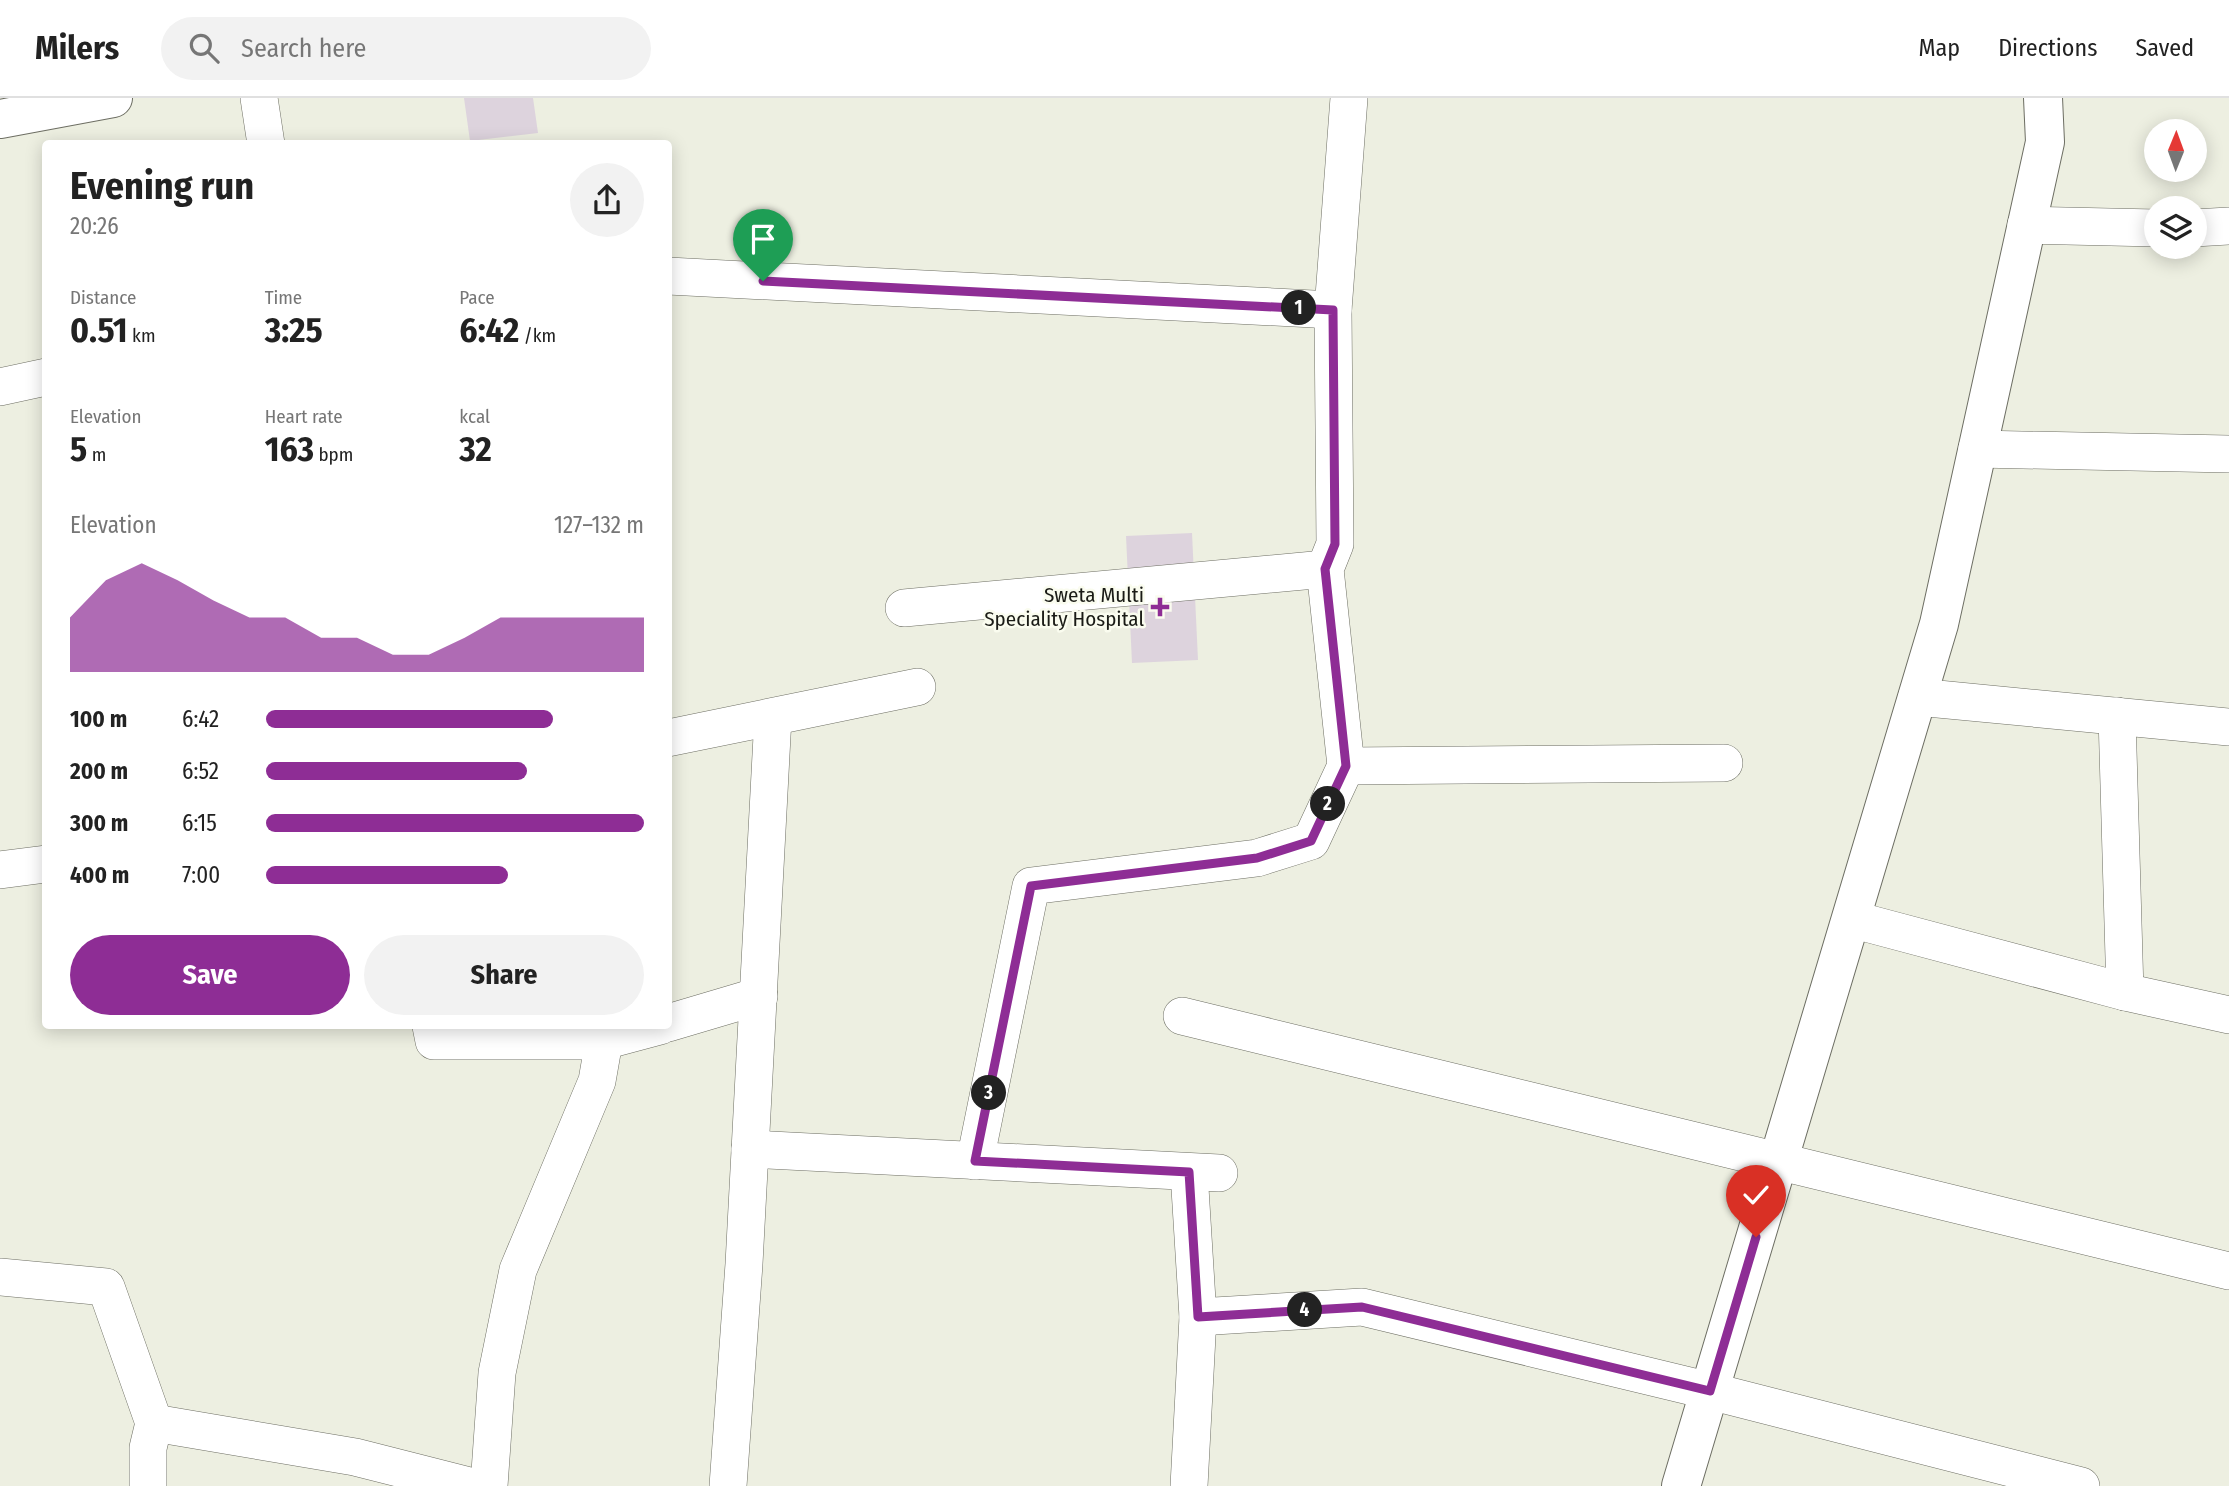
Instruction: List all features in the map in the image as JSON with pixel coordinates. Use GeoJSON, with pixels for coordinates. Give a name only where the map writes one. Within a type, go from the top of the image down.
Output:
{"type":"FeatureCollection","features":[{"type":"Feature","properties":{"kind":"street"},"geometry":{"type":"LineString","coordinates":[[0,118],[113,98]]}},
{"type":"Feature","properties":{"kind":"street"},"geometry":{"type":"LineString","coordinates":[[259,98],[265,140]]}},
{"type":"Feature","properties":{"kind":"street"},"geometry":{"type":"LineString","coordinates":[[975,1161],[1031,886],[1257,858],[1311,841],[1346,766],[1325,569],[1335,544],[1333,310],[1349,98]]}},
{"type":"Feature","properties":{"kind":"street"},"geometry":{"type":"LineString","coordinates":[[1681,1486],[1939,624],[2045,142],[2043,98]]}},
{"type":"Feature","properties":{"kind":"street"},"geometry":{"type":"LineString","coordinates":[[2026,225],[2144,228]]}},
{"type":"Feature","properties":{"kind":"street"},"geometry":{"type":"LineString","coordinates":[[2207,227],[2229,226]]}},
{"type":"Feature","properties":{"kind":"street"},"geometry":{"type":"LineString","coordinates":[[672,276],[1333,310]]}},
{"type":"Feature","properties":{"kind":"street"},"geometry":{"type":"LineString","coordinates":[[0,387],[42,378]]}},
{"type":"Feature","properties":{"kind":"street"},"geometry":{"type":"LineString","coordinates":[[1977,449],[2229,454]]}},
{"type":"Feature","properties":{"kind":"street"},"geometry":{"type":"LineString","coordinates":[[904,608],[1325,569]]}},
{"type":"Feature","properties":{"kind":"street"},"geometry":{"type":"LineString","coordinates":[[672,737],[917,687]]}},
{"type":"Feature","properties":{"kind":"street"},"geometry":{"type":"LineString","coordinates":[[1917,697],[2229,727]]}},
{"type":"Feature","properties":{"kind":"street"},"geometry":{"type":"LineString","coordinates":[[2117,716],[2125,992]]}},
{"type":"Feature","properties":{"kind":"street"},"geometry":{"type":"LineString","coordinates":[[728,1486],[759,996],[773,717]]}},
{"type":"Feature","properties":{"kind":"street"},"geometry":{"type":"LineString","coordinates":[[1346,766],[1724,763]]}},
{"type":"Feature","properties":{"kind":"street"},"geometry":{"type":"LineString","coordinates":[[0,870],[42,865]]}},
{"type":"Feature","properties":{"kind":"street"},"geometry":{"type":"LineString","coordinates":[[1851,919],[2125,992],[2229,1015]]}},
{"type":"Feature","properties":{"kind":"street"},"geometry":{"type":"LineString","coordinates":[[672,1022],[759,996]]}},
{"type":"Feature","properties":{"kind":"street"},"geometry":{"type":"LineString","coordinates":[[1182,1016],[2229,1271]]}},
{"type":"Feature","properties":{"kind":"street"},"geometry":{"type":"LineString","coordinates":[[432,1029],[434,1041],[604,1041],[649,1029]]}},
{"type":"Feature","properties":{"kind":"street"},"geometry":{"type":"LineString","coordinates":[[489,1486],[497,1373],[518,1270],[597,1081],[604,1041]]}},
{"type":"Feature","properties":{"kind":"street"},"geometry":{"type":"LineString","coordinates":[[750,1149],[1204,1173],[1189,1486]]}},
{"type":"Feature","properties":{"kind":"street"},"geometry":{"type":"LineString","coordinates":[[0,1277],[106,1287],[154,1423],[148,1448],[148,1486]]}},
{"type":"Feature","properties":{"kind":"street"},"geometry":{"type":"LineString","coordinates":[[1198,1317],[1362,1307],[1710,1391],[2081,1486]]}},
{"type":"Feature","properties":{"kind":"street"},"geometry":{"type":"LineString","coordinates":[[154,1423],[355,1457],[469,1486]]}},
{"type":"Feature","properties":{"kind":"building"},"geometry":{"type":"Polygon","coordinates":[[[464,98],[533,98],[538,133],[470,140],[464,98]]]}},
{"type":"Feature","properties":{"kind":"building"},"geometry":{"type":"Polygon","coordinates":[[[1192,533],[1198,660],[1132,663],[1126,536],[1192,533]]]}},
{"type":"Feature","properties":{"kind":"place","name":"Sweta Multi Speciality Hospital"},"geometry":{"type":"Point","coordinates":[1160,607]}},
{"type":"Feature","properties":{"kind":"route"},"geometry":{"type":"LineString","coordinates":[[763,281],[1333,310],[1335,544],[1325,569],[1346,766],[1311,841],[1257,858],[1031,886],[975,1161],[1189,1172],[1198,1317],[1362,1307],[1710,1391],[1756,1237]]}}]}
